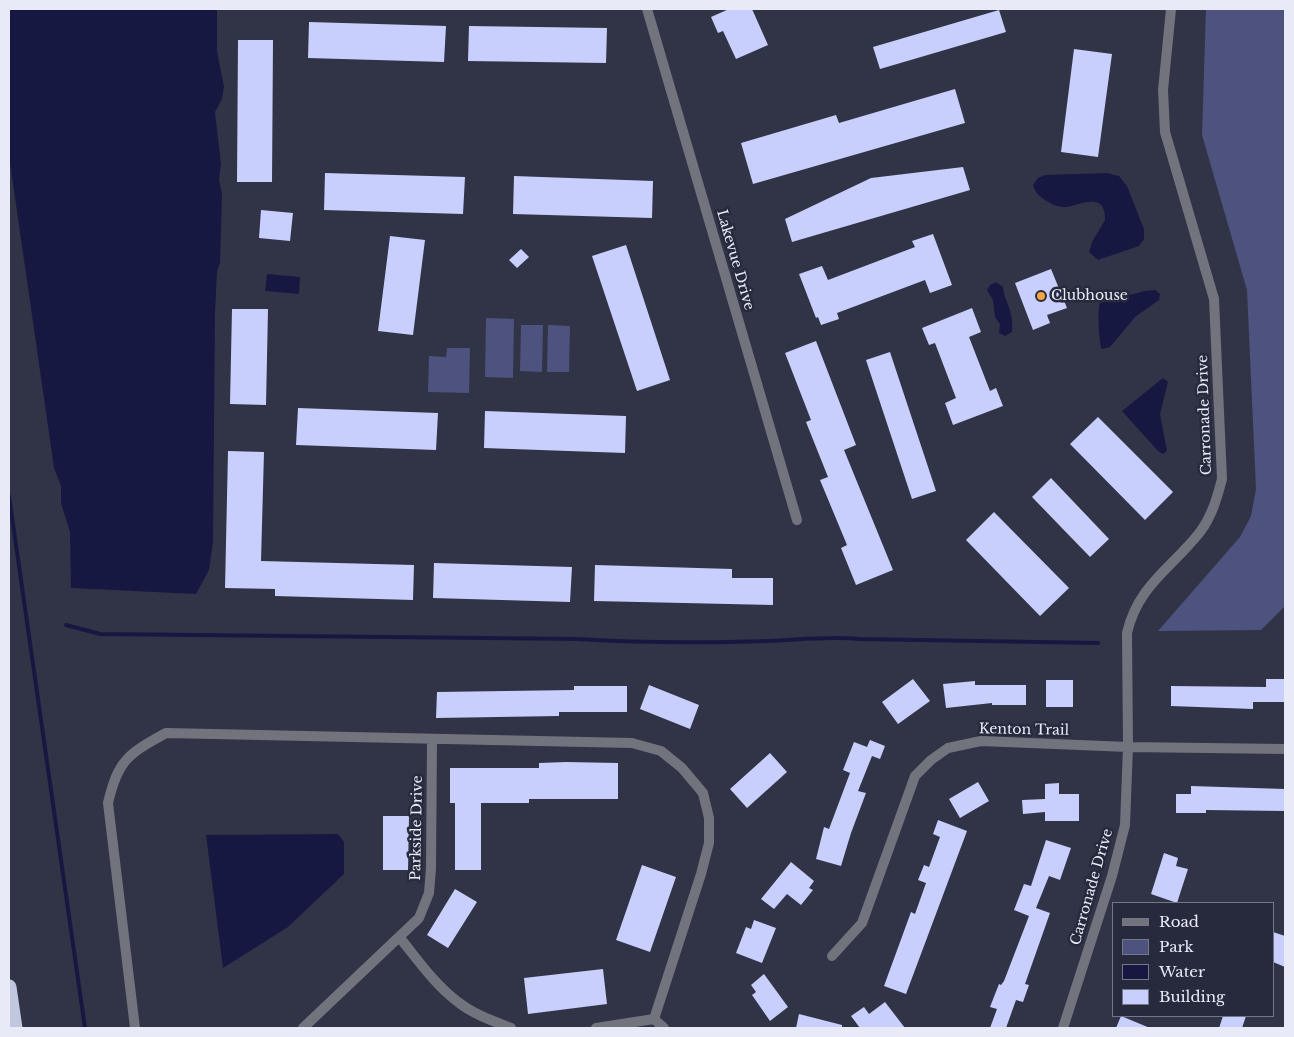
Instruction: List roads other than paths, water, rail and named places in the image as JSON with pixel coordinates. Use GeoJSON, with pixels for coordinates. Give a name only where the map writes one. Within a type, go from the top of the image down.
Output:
{"type":"FeatureCollection","features":[{"type":"Feature","properties":{"kind":"highway"},"geometry":{"type":"LineString","coordinates":[[9,986],[15,1028]]}},
{"type":"Feature","properties":{"kind":"street","name":"Lakevue Drive"},"geometry":{"type":"LineString","coordinates":[[647,9],[797,520]]}},
{"type":"Feature","properties":{"kind":"street","name":"Carronade Drive"},"geometry":{"type":"LineString","coordinates":[[1063,1028],[1120,848],[1125,825],[1128,747],[1127,633],[1131,618],[1138,601],[1149,587],[1201,531],[1215,507],[1222,479],[1214,299],[1165,132],[1163,90],[1171,9]]}},
{"type":"Feature","properties":{"kind":"street"},"geometry":{"type":"LineString","coordinates":[[135,1028],[108,803],[114,778],[133,751],[166,733],[632,743],[661,751],[682,768],[703,793],[709,818],[709,843],[701,874],[654,1019]]}},
{"type":"Feature","properties":{"kind":"street","name":"Parkside Drive"},"geometry":{"type":"LineString","coordinates":[[303,1028],[419,918],[429,893],[432,739]]}},
{"type":"Feature","properties":{"kind":"street","name":"Kenton Trail"},"geometry":{"type":"LineString","coordinates":[[832,956],[862,923],[910,785],[923,767],[941,752],[957,745],[981,741],[1128,747],[1285,749]]}},
{"type":"Feature","properties":{"kind":"street"},"geometry":{"type":"LineString","coordinates":[[400,938],[439,985],[459,1003],[510,1028]]}},
{"type":"Feature","properties":{"kind":"street"},"geometry":{"type":"LineString","coordinates":[[596,1028],[654,1019]]}},
{"type":"Feature","properties":{"kind":"street"},"geometry":{"type":"LineString","coordinates":[[654,1019],[664,1028]]}},
{"type":"Feature","properties":{"kind":"water"},"geometry":{"type":"Polygon","coordinates":[[[9,9],[217,9],[217,51],[224,87],[222,99],[215,112],[221,164],[219,179],[222,194],[220,263],[217,272],[215,312],[213,542],[209,570],[196,594],[71,588],[70,532],[61,503],[61,486],[54,468],[9,156],[9,9]]]}},
{"type":"Feature","properties":{"kind":"water"},"geometry":{"type":"Polygon","coordinates":[[[1107,173],[1119,176],[1127,186],[1144,229],[1144,239],[1139,246],[1098,260],[1089,252],[1092,242],[1105,220],[1101,205],[1096,202],[1090,202],[1065,207],[1056,205],[1040,197],[1033,185],[1038,178],[1045,175],[1107,173]]]}},
{"type":"Feature","properties":{"kind":"water"},"geometry":{"type":"Polygon","coordinates":[[[267,274],[300,277],[299,294],[265,291],[267,274]]]}},
{"type":"Feature","properties":{"kind":"water"},"geometry":{"type":"Polygon","coordinates":[[[996,282],[1003,287],[1012,317],[1012,332],[1005,336],[999,333],[1000,324],[995,317],[993,300],[987,290],[990,285],[996,282]]]}},
{"type":"Feature","properties":{"kind":"water"},"geometry":{"type":"Polygon","coordinates":[[[1156,290],[1160,294],[1159,300],[1135,317],[1110,347],[1102,349],[1099,326],[1100,303],[1145,291],[1156,290]]]}},
{"type":"Feature","properties":{"kind":"water"},"geometry":{"type":"Polygon","coordinates":[[[1163,378],[1168,382],[1160,414],[1167,451],[1163,454],[1158,451],[1122,411],[1163,378]]]}},
{"type":"Feature","properties":{"kind":"water"},"geometry":{"type":"Polygon","coordinates":[[[338,834],[344,842],[344,874],[288,927],[223,968],[206,835],[338,834]]]}},
{"type":"Feature","properties":{"kind":"waterway"},"geometry":{"type":"LineString","coordinates":[[9,496],[85,1028]]}},
{"type":"Feature","properties":{"kind":"waterway"},"geometry":{"type":"LineString","coordinates":[[66,625],[100,634],[578,639],[673,642],[744,642],[836,638],[1098,643]]}},
{"type":"Feature","properties":{"kind":"place","name":"Clubhouse"},"geometry":{"type":"Point","coordinates":[1041,296]}}]}
